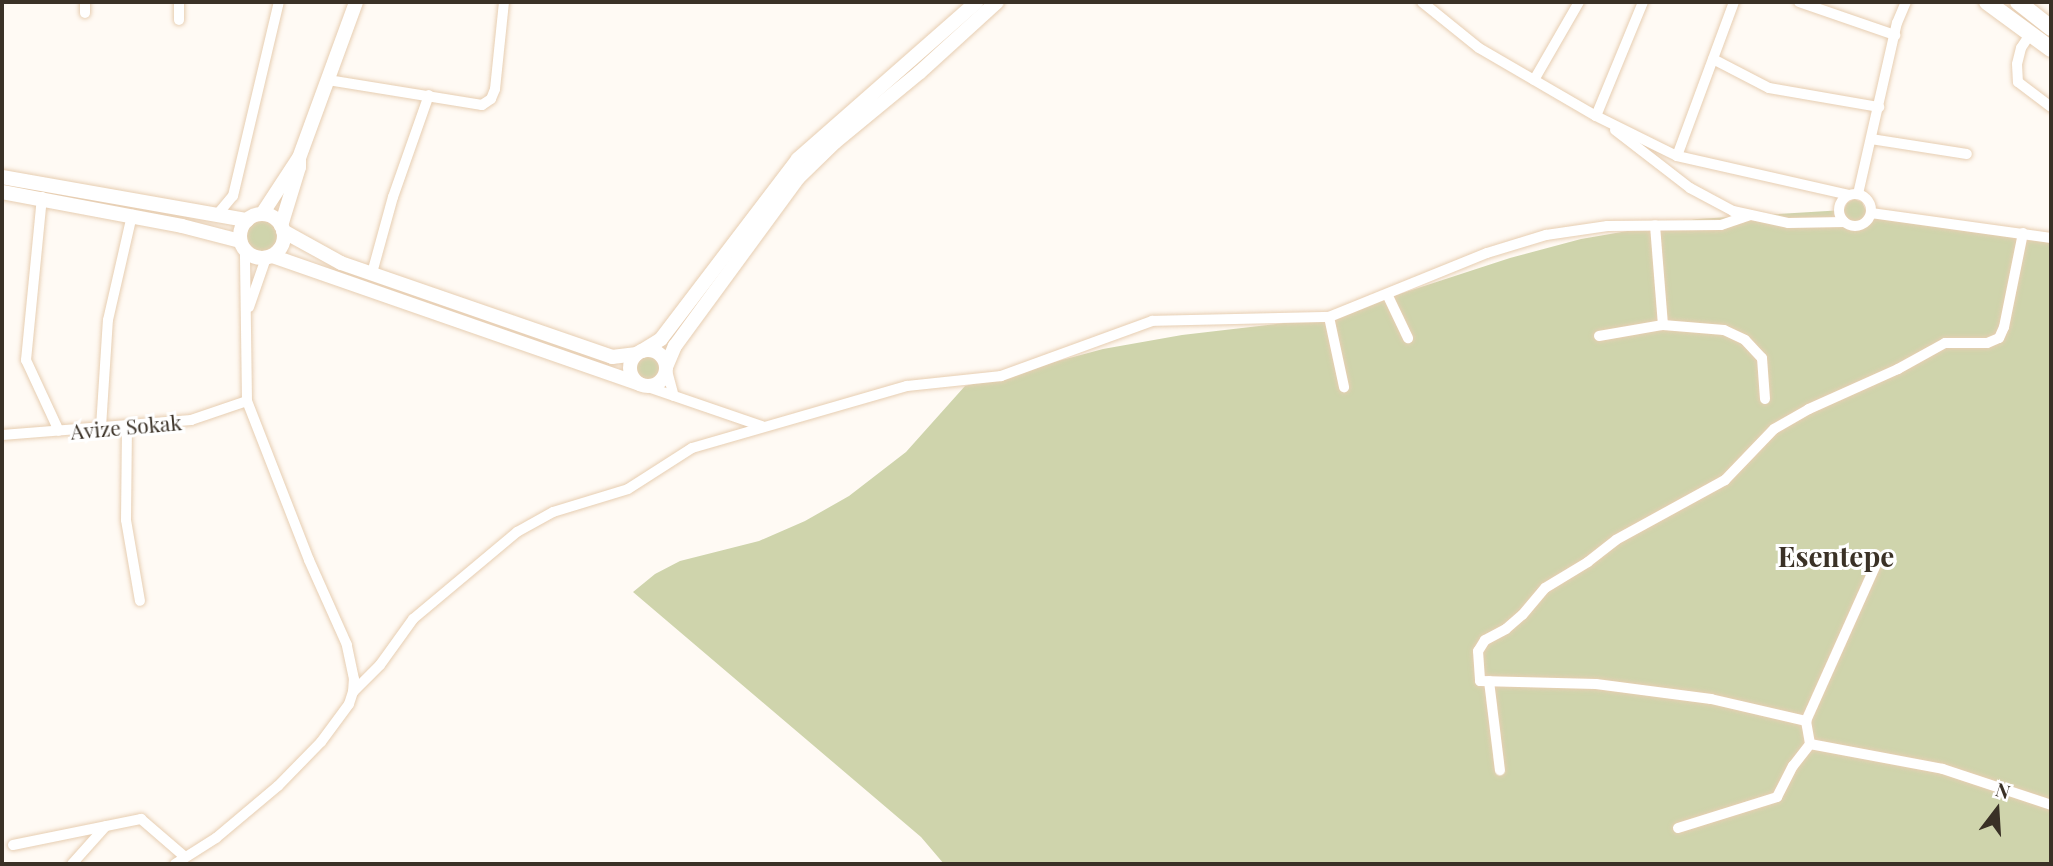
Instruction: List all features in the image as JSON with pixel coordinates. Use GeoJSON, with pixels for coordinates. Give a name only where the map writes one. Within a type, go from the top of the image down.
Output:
{"type":"FeatureCollection","features":[{"type":"Feature","properties":{"kind":"main road"},"geometry":{"type":"LineString","coordinates":[[1987,2],[2051,49]]}},
{"type":"Feature","properties":{"kind":"main road"},"geometry":{"type":"LineString","coordinates":[[2018,2],[2051,28]]}},
{"type":"Feature","properties":{"kind":"street"},"geometry":{"type":"LineString","coordinates":[[179,2],[179,20]]}},
{"type":"Feature","properties":{"kind":"street"},"geometry":{"type":"LineString","coordinates":[[216,216],[233,196],[279,2]]}},
{"type":"Feature","properties":{"kind":"street"},"geometry":{"type":"LineString","coordinates":[[246,317],[269,257],[283,243],[282,229],[299,158],[356,2]]}},
{"type":"Feature","properties":{"kind":"street"},"geometry":{"type":"LineString","coordinates":[[328,80],[482,104],[491,99],[495,89],[504,2]]}},
{"type":"Feature","properties":{"kind":"street"},"geometry":{"type":"LineString","coordinates":[[642,385],[630,369],[640,352],[661,338],[798,159],[977,2]]}},
{"type":"Feature","properties":{"kind":"street"},"geometry":{"type":"LineString","coordinates":[[642,385],[660,381],[675,346],[798,178],[997,2]]}},
{"type":"Feature","properties":{"kind":"street"},"geometry":{"type":"LineString","coordinates":[[1422,2],[1479,48],[1596,116],[1677,156],[1853,194],[1868,201],[1871,212]]}},
{"type":"Feature","properties":{"kind":"street"},"geometry":{"type":"LineString","coordinates":[[1534,80],[1578,2]]}},
{"type":"Feature","properties":{"kind":"street"},"geometry":{"type":"LineString","coordinates":[[1596,116],[1643,2]]}},
{"type":"Feature","properties":{"kind":"street"},"geometry":{"type":"LineString","coordinates":[[1677,156],[1734,2]]}},
{"type":"Feature","properties":{"kind":"street"},"geometry":{"type":"LineString","coordinates":[[1799,2],[1895,35]]}},
{"type":"Feature","properties":{"kind":"street"},"geometry":{"type":"LineString","coordinates":[[1844,222],[1839,207],[1853,194],[1871,139],[1895,35],[1906,2]]}},
{"type":"Feature","properties":{"kind":"street"},"geometry":{"type":"LineString","coordinates":[[2031,33],[2021,48],[2017,65],[2018,82],[2051,107]]}},
{"type":"Feature","properties":{"kind":"street"},"geometry":{"type":"LineString","coordinates":[[1713,59],[1769,88],[1879,107]]}},
{"type":"Feature","properties":{"kind":"street"},"geometry":{"type":"LineString","coordinates":[[372,273],[393,197],[429,95]]}},
{"type":"Feature","properties":{"kind":"street"},"geometry":{"type":"LineString","coordinates":[[1596,116],[1690,188],[1732,211],[1788,223],[1844,222],[1861,225],[1871,212]]}},
{"type":"Feature","properties":{"kind":"street"},"geometry":{"type":"LineString","coordinates":[[1871,139],[1967,153]]}},
{"type":"Feature","properties":{"kind":"street"},"geometry":{"type":"LineString","coordinates":[[2,177],[247,220],[262,214],[279,191],[291,164],[299,158]]}},
{"type":"Feature","properties":{"kind":"street"},"geometry":{"type":"LineString","coordinates":[[2,192],[132,215],[243,246],[255,257],[269,257],[762,426]]}},
{"type":"Feature","properties":{"kind":"street"},"geometry":{"type":"LineString","coordinates":[[42,197],[26,360],[58,432]]}},
{"type":"Feature","properties":{"kind":"street"},"geometry":{"type":"LineString","coordinates":[[1871,212],[1923,222],[2051,238]]}},
{"type":"Feature","properties":{"kind":"street"},"geometry":{"type":"LineString","coordinates":[[262,214],[273,218],[282,229],[327,257],[372,273],[612,357],[640,352],[658,354],[666,367],[674,396]]}},
{"type":"Feature","properties":{"kind":"street"},"geometry":{"type":"LineString","coordinates":[[101,427],[108,320],[132,215]]}},
{"type":"Feature","properties":{"kind":"street"},"geometry":{"type":"LineString","coordinates":[[354,692],[380,665],[413,619],[517,532],[553,512],[628,489],[692,448],[907,386],[1001,376],[1152,321],[1329,317],[1487,253],[1546,234],[1607,226],[1721,225],[1750,215]]}},
{"type":"Feature","properties":{"kind":"street"},"geometry":{"type":"LineString","coordinates":[[175,864],[216,838],[278,786],[321,742],[349,704],[354,692],[355,679],[347,645],[309,560],[247,401],[241,230],[247,220]]}},
{"type":"Feature","properties":{"kind":"street"},"geometry":{"type":"LineString","coordinates":[[1655,226],[1663,325]]}},
{"type":"Feature","properties":{"kind":"street"},"geometry":{"type":"LineString","coordinates":[[1805,722],[1711,699],[1596,684],[1480,681],[1478,651],[1485,640],[1506,629],[1545,588],[1588,562],[1616,540],[1725,480],[1774,429],[1809,408],[1898,369],[1945,343],[1987,343],[1999,338],[2004,327],[2023,233]]}},
{"type":"Feature","properties":{"kind":"street"},"geometry":{"type":"LineString","coordinates":[[1387,294],[1408,338]]}},
{"type":"Feature","properties":{"kind":"street"},"geometry":{"type":"LineString","coordinates":[[1329,317],[1344,387]]}},
{"type":"Feature","properties":{"kind":"street"},"geometry":{"type":"LineString","coordinates":[[1599,336],[1663,325],[1724,330],[1745,340],[1762,358],[1765,399]]}},
{"type":"Feature","properties":{"kind":"street","name":"Avize Sokak"},"geometry":{"type":"LineString","coordinates":[[2,435],[191,420],[247,401]]}},
{"type":"Feature","properties":{"kind":"street"},"geometry":{"type":"LineString","coordinates":[[127,425],[126,520],[140,601]]}},
{"type":"Feature","properties":{"kind":"street"},"geometry":{"type":"LineString","coordinates":[[1810,744],[1805,722],[1878,558]]}},
{"type":"Feature","properties":{"kind":"street"},"geometry":{"type":"LineString","coordinates":[[1489,681],[1500,770]]}},
{"type":"Feature","properties":{"kind":"street"},"geometry":{"type":"LineString","coordinates":[[1810,744],[1942,769],[2051,805]]}},
{"type":"Feature","properties":{"kind":"street"},"geometry":{"type":"LineString","coordinates":[[1678,828],[1777,797],[1793,766],[1810,744]]}},
{"type":"Feature","properties":{"kind":"street"},"geometry":{"type":"LineString","coordinates":[[13,845],[141,818],[185,858]]}},
{"type":"Feature","properties":{"kind":"street"},"geometry":{"type":"LineString","coordinates":[[72,864],[106,826]]}},
{"type":"Feature","properties":{"kind":"green space"},"geometry":{"type":"Polygon","coordinates":[[[1854,199],[1862,202],[1866,211],[2051,240],[2051,864],[944,864],[921,837],[633,592],[655,574],[680,561],[759,541],[805,521],[849,496],[906,452],[965,386],[1103,349],[1182,335],[1284,323],[1375,302],[1510,258],[1581,239],[1697,219],[1844,210],[1847,203],[1854,199]]]}},
{"type":"Feature","properties":{"kind":"green space"},"geometry":{"type":"Polygon","coordinates":[[[262,221],[268,222],[276,230],[276,242],[268,250],[262,251],[256,250],[248,242],[247,236],[248,230],[256,222],[262,221]]]}},
{"type":"Feature","properties":{"kind":"green space"},"geometry":{"type":"Polygon","coordinates":[[[648,354],[658,358],[662,368],[658,378],[648,382],[638,378],[634,368],[638,358],[648,354]]]}},
{"type":"Feature","properties":{"kind":"district","name":"Esentepe"},"geometry":{"type":"Point","coordinates":[1836,556]}}]}
